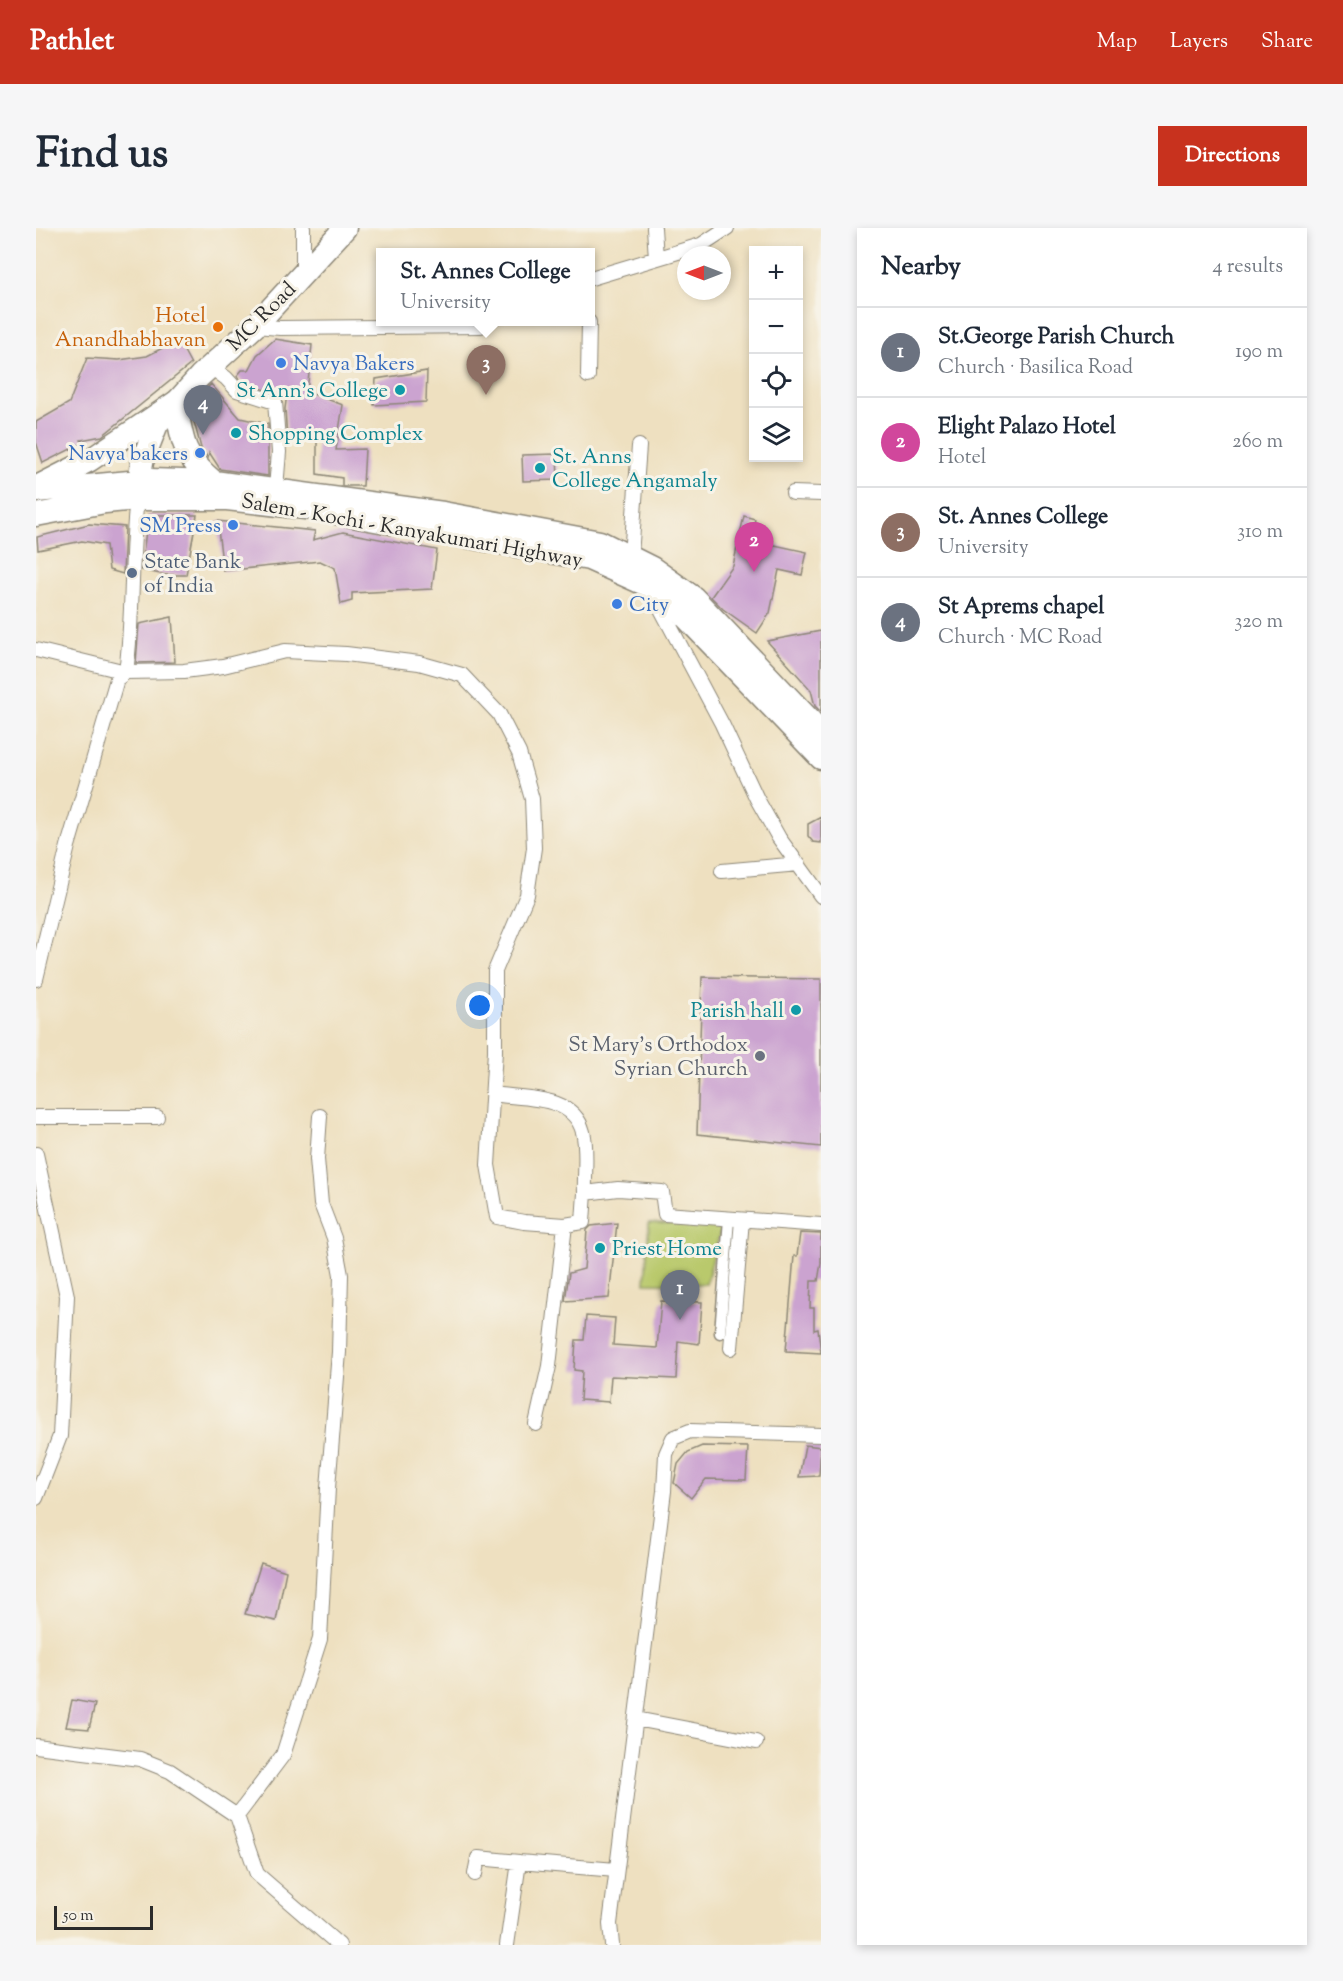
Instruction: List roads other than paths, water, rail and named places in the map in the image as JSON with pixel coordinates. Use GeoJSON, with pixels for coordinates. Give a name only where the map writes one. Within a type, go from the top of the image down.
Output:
{"type":"FeatureCollection","features":[{"type":"Feature","properties":{"kind":"main road","name":"MC Road"},"geometry":{"type":"LineString","coordinates":[[36,489],[90,460],[176,402],[255,326],[345,228]]}},
{"type":"Feature","properties":{"kind":"main road"},"geometry":{"type":"LineString","coordinates":[[176,402],[181,440],[198,469],[214,482]]}},
{"type":"Feature","properties":{"kind":"main road"},"geometry":{"type":"LineString","coordinates":[[144,490],[152,463],[170,429],[176,402]]}},
{"type":"Feature","properties":{"kind":"main road","name":"Salem - Kochi - Kanyakumari Highway"},"geometry":{"type":"LineString","coordinates":[[36,515],[144,490],[214,482],[276,488],[443,513],[591,540],[631,556],[694,598],[821,732]]}},
{"type":"Feature","properties":{"kind":"main road","name":"Salem - Kochi - Kanyakumari Highway"},"geometry":{"type":"LineString","coordinates":[[36,489],[144,490],[314,509],[589,559],[649,586],[702,632],[821,758]]}},
{"type":"Feature","properties":{"kind":"street"},"geometry":{"type":"LineString","coordinates":[[303,228],[303,273]]}},
{"type":"Feature","properties":{"kind":"street"},"geometry":{"type":"LineString","coordinates":[[654,228],[656,258]]}},
{"type":"Feature","properties":{"kind":"street"},"geometry":{"type":"LineString","coordinates":[[595,277],[701,245],[727,228]]}},
{"type":"Feature","properties":{"kind":"street"},"geometry":{"type":"LineString","coordinates":[[255,326],[280,328],[480,326]]}},
{"type":"Feature","properties":{"kind":"street"},"geometry":{"type":"LineString","coordinates":[[588,376],[589,326]]}},
{"type":"Feature","properties":{"kind":"street"},"geometry":{"type":"LineString","coordinates":[[211,368],[226,378],[237,390],[275,402],[279,452],[276,488]]}},
{"type":"Feature","properties":{"kind":"street"},"geometry":{"type":"LineString","coordinates":[[631,556],[639,446]]}},
{"type":"Feature","properties":{"kind":"street"},"geometry":{"type":"LineString","coordinates":[[36,979],[68,846],[117,679],[126,672],[131,634],[132,540],[144,490]]}},
{"type":"Feature","properties":{"kind":"street"},"geometry":{"type":"LineString","coordinates":[[793,493],[821,494]]}},
{"type":"Feature","properties":{"kind":"street"},"geometry":{"type":"LineString","coordinates":[[649,586],[722,724],[757,799],[779,838],[821,896]]}},
{"type":"Feature","properties":{"kind":"street"},"geometry":{"type":"LineString","coordinates":[[36,650],[126,672],[184,671],[224,666],[285,651],[346,654],[419,663],[462,675],[499,714],[519,753],[532,799],[534,848],[527,895],[495,971],[488,1165],[497,1217],[524,1222],[565,1225],[583,1222],[584,1133],[576,1116],[563,1104],[492,1094]]}},
{"type":"Feature","properties":{"kind":"street"},"geometry":{"type":"LineString","coordinates":[[722,871],[799,864]]}},
{"type":"Feature","properties":{"kind":"street"},"geometry":{"type":"LineString","coordinates":[[237,1816],[283,1755],[320,1640],[328,1488],[339,1352],[341,1275],[334,1238],[321,1204],[317,1159],[320,1116]]}},
{"type":"Feature","properties":{"kind":"street"},"geometry":{"type":"LineString","coordinates":[[36,1117],[157,1117]]}},
{"type":"Feature","properties":{"kind":"street"},"geometry":{"type":"LineString","coordinates":[[36,1154],[67,1296],[60,1436],[36,1498]]}},
{"type":"Feature","properties":{"kind":"street"},"geometry":{"type":"LineString","coordinates":[[585,1193],[618,1189],[662,1192],[665,1214],[821,1225]]}},
{"type":"Feature","properties":{"kind":"street"},"geometry":{"type":"LineString","coordinates":[[720,1333],[736,1220]]}},
{"type":"Feature","properties":{"kind":"street"},"geometry":{"type":"LineString","coordinates":[[731,1348],[736,1220]]}},
{"type":"Feature","properties":{"kind":"street"},"geometry":{"type":"LineString","coordinates":[[536,1424],[549,1366],[565,1225]]}},
{"type":"Feature","properties":{"kind":"street"},"geometry":{"type":"LineString","coordinates":[[612,1945],[610,1924],[664,1491],[666,1454],[673,1438],[690,1431],[821,1435]]}},
{"type":"Feature","properties":{"kind":"street"},"geometry":{"type":"LineString","coordinates":[[636,1719],[756,1742]]}},
{"type":"Feature","properties":{"kind":"street"},"geometry":{"type":"LineString","coordinates":[[36,1746],[140,1759],[170,1771],[237,1816],[256,1874],[274,1886],[333,1943]]}},
{"type":"Feature","properties":{"kind":"street"},"geometry":{"type":"LineString","coordinates":[[475,1874],[478,1858],[616,1870]]}},
{"type":"Feature","properties":{"kind":"street"},"geometry":{"type":"LineString","coordinates":[[507,1945],[519,1862]]}},
{"type":"Feature","properties":{"kind":"place","name":"Hotel Anandhabhavan"},"geometry":{"type":"Point","coordinates":[218,327]}},
{"type":"Feature","properties":{"kind":"place","name":"Navya Bakers"},"geometry":{"type":"Point","coordinates":[281,363]}},
{"type":"Feature","properties":{"kind":"place","name":"St Ann's College"},"geometry":{"type":"Point","coordinates":[400,390]}},
{"type":"Feature","properties":{"kind":"place","name":"St. Annes College"},"geometry":{"type":"Point","coordinates":[486,395]}},
{"type":"Feature","properties":{"kind":"place","name":"Shopping Complex"},"geometry":{"type":"Point","coordinates":[236,433]}},
{"type":"Feature","properties":{"kind":"place","name":"St Aprems chapel"},"geometry":{"type":"Point","coordinates":[203,435]}},
{"type":"Feature","properties":{"kind":"place","name":"Navya bakers"},"geometry":{"type":"Point","coordinates":[200,453]}},
{"type":"Feature","properties":{"kind":"place","name":"St. Anns College Angamaly"},"geometry":{"type":"Point","coordinates":[540,468]}},
{"type":"Feature","properties":{"kind":"place","name":"SM Press"},"geometry":{"type":"Point","coordinates":[233,525]}},
{"type":"Feature","properties":{"kind":"place","name":"Elight Palazo Hotel"},"geometry":{"type":"Point","coordinates":[754,572]}},
{"type":"Feature","properties":{"kind":"place","name":"State Bank of India"},"geometry":{"type":"Point","coordinates":[132,573]}},
{"type":"Feature","properties":{"kind":"place","name":"City"},"geometry":{"type":"Point","coordinates":[617,604]}},
{"type":"Feature","properties":{"kind":"place","name":"Parish hall"},"geometry":{"type":"Point","coordinates":[796,1010]}},
{"type":"Feature","properties":{"kind":"place","name":"St Mary's Orthodox Syrian Church"},"geometry":{"type":"Point","coordinates":[760,1056]}},
{"type":"Feature","properties":{"kind":"place","name":"Priest Home"},"geometry":{"type":"Point","coordinates":[600,1248]}},
{"type":"Feature","properties":{"kind":"place","name":"St.George Parish Church"},"geometry":{"type":"Point","coordinates":[680,1320]}}]}
